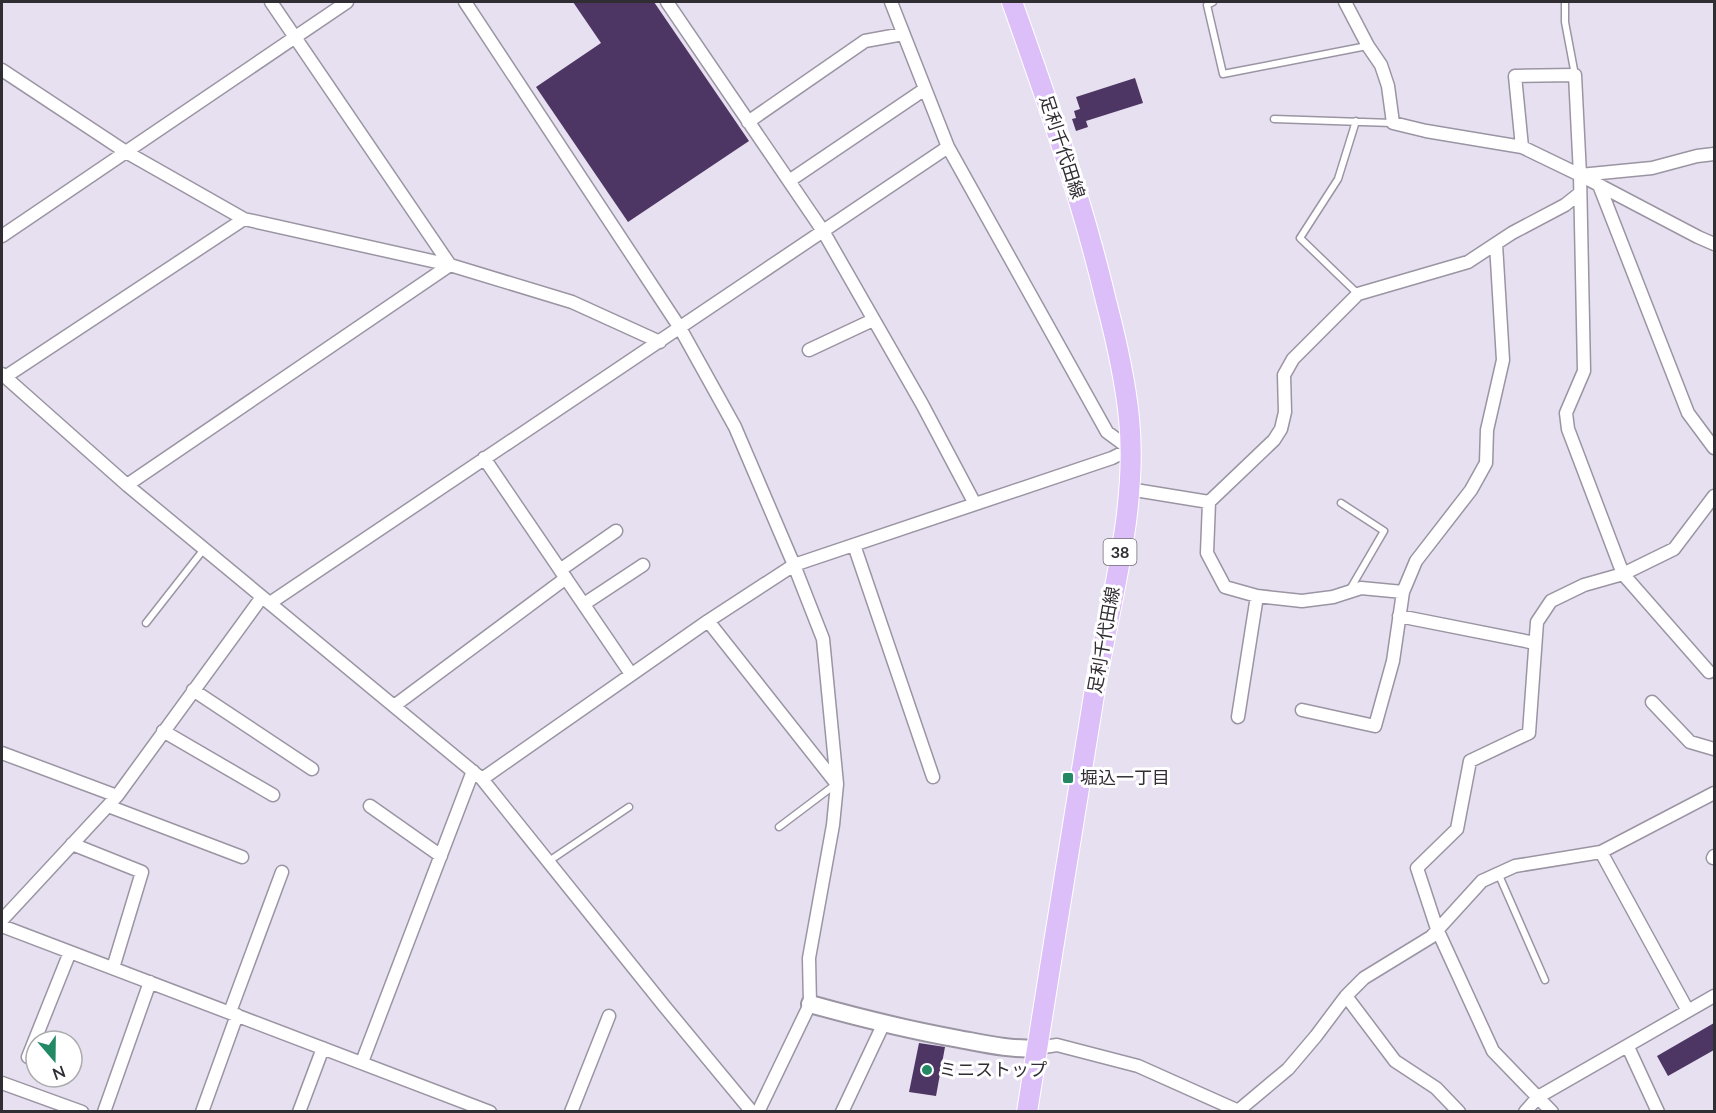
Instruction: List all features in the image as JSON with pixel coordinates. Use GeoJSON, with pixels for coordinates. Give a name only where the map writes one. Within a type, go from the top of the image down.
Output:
{"type":"FeatureCollection","features":[{"type":"Feature","properties":{"kind":"main road","name":"足利千代田線"},"geometry":{"type":"LineString","coordinates":[[1012,2],[1092,240],[1119,356],[1129,420],[1130,449],[1123,536],[1084,754],[1027,1112]]}},
{"type":"Feature","properties":{"kind":"street"},"geometry":{"type":"LineString","coordinates":[[271,2],[450,265]]}},
{"type":"Feature","properties":{"kind":"street"},"geometry":{"type":"LineString","coordinates":[[2,236],[347,2]]}},
{"type":"Feature","properties":{"kind":"street"},"geometry":{"type":"LineString","coordinates":[[465,2],[681,328],[735,427],[823,639],[837,784],[833,825],[809,958],[810,1004],[758,1112]]}},
{"type":"Feature","properties":{"kind":"street"},"geometry":{"type":"LineString","coordinates":[[667,2],[823,231],[922,404],[975,504]]}},
{"type":"Feature","properties":{"kind":"street"},"geometry":{"type":"LineString","coordinates":[[362,1062],[441,856],[477,775],[794,565],[1112,459],[1130,449],[1107,432],[948,147],[891,2]]}},
{"type":"Feature","properties":{"kind":"street"},"geometry":{"type":"LineString","coordinates":[[1345,2],[1368,46],[1381,65],[1393,123],[1426,131],[1522,147],[1714,244]]}},
{"type":"Feature","properties":{"kind":"street"},"geometry":{"type":"LineString","coordinates":[[748,122],[865,41],[903,34]]}},
{"type":"Feature","properties":{"kind":"street"},"geometry":{"type":"LineString","coordinates":[[2,70],[126,152],[244,219],[450,265],[572,302],[660,342]]}},
{"type":"Feature","properties":{"kind":"street"},"geometry":{"type":"LineString","coordinates":[[1522,147],[1515,76],[1575,75],[1580,175],[1584,371],[1566,412],[1568,429],[1623,574],[1709,672]]}},
{"type":"Feature","properties":{"kind":"street"},"geometry":{"type":"LineString","coordinates":[[789,181],[925,89]]}},
{"type":"Feature","properties":{"kind":"street"},"geometry":{"type":"LineString","coordinates":[[2,920],[117,796],[193,690],[266,600],[660,342],[948,147]]}},
{"type":"Feature","properties":{"kind":"street"},"geometry":{"type":"LineString","coordinates":[[1580,175],[1652,168],[1714,154]]}},
{"type":"Feature","properties":{"kind":"street"},"geometry":{"type":"LineString","coordinates":[[1599,185],[1688,413],[1714,448]]}},
{"type":"Feature","properties":{"kind":"street"},"geometry":{"type":"LineString","coordinates":[[1403,592],[1361,588],[1333,597],[1302,601],[1257,596],[1225,587],[1207,553],[1209,502],[1274,441],[1281,429],[1285,412],[1284,375],[1293,359],[1358,294],[1468,262],[1565,205],[1580,193]]}},
{"type":"Feature","properties":{"kind":"street"},"geometry":{"type":"LineString","coordinates":[[244,219],[3,376],[204,549],[477,775],[752,1112]]}},
{"type":"Feature","properties":{"kind":"street"},"geometry":{"type":"LineString","coordinates":[[1302,710],[1375,726],[1393,661],[1403,592],[1416,561],[1471,490],[1486,463],[1487,430],[1503,360],[1496,244]]}},
{"type":"Feature","properties":{"kind":"street"},"geometry":{"type":"LineString","coordinates":[[128,485],[450,265]]}},
{"type":"Feature","properties":{"kind":"street"},"geometry":{"type":"LineString","coordinates":[[809,350],[873,320]]}},
{"type":"Feature","properties":{"kind":"street"},"geometry":{"type":"LineString","coordinates":[[484,458],[632,674]]}},
{"type":"Feature","properties":{"kind":"street"},"geometry":{"type":"LineString","coordinates":[[1128,489],[1209,502]]}},
{"type":"Feature","properties":{"kind":"street"},"geometry":{"type":"LineString","coordinates":[[1552,1112],[1493,1051],[1437,929],[1417,868],[1457,829],[1470,761],[1529,733],[1536,622],[1551,601],[1584,585],[1623,574],[1674,549],[1714,496]]}},
{"type":"Feature","properties":{"kind":"street"},"geometry":{"type":"LineString","coordinates":[[394,706],[616,531]]}},
{"type":"Feature","properties":{"kind":"street"},"geometry":{"type":"LineString","coordinates":[[854,545],[933,777]]}},
{"type":"Feature","properties":{"kind":"street"},"geometry":{"type":"LineString","coordinates":[[584,604],[643,565]]}},
{"type":"Feature","properties":{"kind":"street"},"geometry":{"type":"LineString","coordinates":[[1238,717],[1257,596]]}},
{"type":"Feature","properties":{"kind":"street"},"geometry":{"type":"LineString","coordinates":[[1400,616],[1535,643]]}},
{"type":"Feature","properties":{"kind":"street"},"geometry":{"type":"LineString","coordinates":[[708,621],[837,784]]}},
{"type":"Feature","properties":{"kind":"street"},"geometry":{"type":"LineString","coordinates":[[193,690],[312,769]]}},
{"type":"Feature","properties":{"kind":"street"},"geometry":{"type":"LineString","coordinates":[[1652,702],[1690,742],[1714,749]]}},
{"type":"Feature","properties":{"kind":"street"},"geometry":{"type":"LineString","coordinates":[[163,731],[273,795]]}},
{"type":"Feature","properties":{"kind":"street"},"geometry":{"type":"LineString","coordinates":[[2,753],[117,796]]}},
{"type":"Feature","properties":{"kind":"street"},"geometry":{"type":"LineString","coordinates":[[810,1004],[883,1025],[1017,1050],[1058,1045],[1138,1066],[1221,1108],[1240,1111],[1287,1069],[1346,996],[1364,978],[1431,937],[1482,881],[1515,866],[1601,852],[1714,793]]}},
{"type":"Feature","properties":{"kind":"street"},"geometry":{"type":"LineString","coordinates":[[108,806],[243,857]]}},
{"type":"Feature","properties":{"kind":"street"},"geometry":{"type":"LineString","coordinates":[[370,806],[441,856]]}},
{"type":"Feature","properties":{"kind":"street"},"geometry":{"type":"LineString","coordinates":[[72,844],[142,872],[112,968]]}},
{"type":"Feature","properties":{"kind":"street"},"geometry":{"type":"LineString","coordinates":[[1601,852],[1688,1011]]}},
{"type":"Feature","properties":{"kind":"street"},"geometry":{"type":"LineString","coordinates":[[202,1112],[282,872]]}},
{"type":"Feature","properties":{"kind":"street"},"geometry":{"type":"LineString","coordinates":[[2,926],[362,1062],[456,1106],[490,1112]]}},
{"type":"Feature","properties":{"kind":"street"},"geometry":{"type":"LineString","coordinates":[[39,1029],[70,952]]}},
{"type":"Feature","properties":{"kind":"street"},"geometry":{"type":"LineString","coordinates":[[104,1112],[150,982]]}},
{"type":"Feature","properties":{"kind":"street"},"geometry":{"type":"LineString","coordinates":[[1346,996],[1395,1061],[1436,1088],[1459,1112]]}},
{"type":"Feature","properties":{"kind":"street"},"geometry":{"type":"LineString","coordinates":[[1525,1112],[1538,1097],[1714,996]]}},
{"type":"Feature","properties":{"kind":"street"},"geometry":{"type":"LineString","coordinates":[[571,1112],[609,1016]]}},
{"type":"Feature","properties":{"kind":"street"},"geometry":{"type":"LineString","coordinates":[[842,1112],[883,1025]]}},
{"type":"Feature","properties":{"kind":"street"},"geometry":{"type":"LineString","coordinates":[[1628,1047],[1659,1112]]}},
{"type":"Feature","properties":{"kind":"street"},"geometry":{"type":"LineString","coordinates":[[299,1112],[323,1048]]}},
{"type":"Feature","properties":{"kind":"street"},"geometry":{"type":"LineString","coordinates":[[2,1083],[82,1112]]}},
{"type":"Feature","properties":{"kind":"lane"},"geometry":{"type":"LineString","coordinates":[[1213,2],[1207,5],[1223,74],[1368,46]]}},
{"type":"Feature","properties":{"kind":"lane"},"geometry":{"type":"LineString","coordinates":[[1565,2],[1565,22],[1575,75]]}},
{"type":"Feature","properties":{"kind":"lane"},"geometry":{"type":"LineString","coordinates":[[1274,119],[1393,123]]}},
{"type":"Feature","properties":{"kind":"lane"},"geometry":{"type":"LineString","coordinates":[[1356,121],[1338,179],[1300,238],[1358,294]]}},
{"type":"Feature","properties":{"kind":"lane"},"geometry":{"type":"LineString","coordinates":[[1341,503],[1384,531],[1349,592]]}},
{"type":"Feature","properties":{"kind":"lane"},"geometry":{"type":"LineString","coordinates":[[146,623],[204,549]]}},
{"type":"Feature","properties":{"kind":"lane"},"geometry":{"type":"LineString","coordinates":[[779,827],[837,784]]}},
{"type":"Feature","properties":{"kind":"lane"},"geometry":{"type":"LineString","coordinates":[[548,862],[629,807]]}},
{"type":"Feature","properties":{"kind":"lane"},"geometry":{"type":"LineString","coordinates":[[1498,873],[1545,980]]}},
{"type":"Feature","properties":{"kind":"building"},"geometry":{"type":"Polygon","coordinates":[[[573,2],[654,2],[749,141],[628,222],[536,87],[601,43],[573,2]]]}},
{"type":"Feature","properties":{"kind":"building"},"geometry":{"type":"Polygon","coordinates":[[[1135,78],[1143,103],[1086,121],[1088,127],[1076,131],[1072,119],[1076,118],[1074,111],[1080,109],[1076,97],[1135,78]]]}},
{"type":"Feature","properties":{"kind":"building"},"geometry":{"type":"Polygon","coordinates":[[[1714,1023],[1714,1050],[1668,1076],[1657,1056],[1714,1023]]]}},
{"type":"Feature","properties":{"kind":"building","name":"ミニストップ"},"geometry":{"type":"Polygon","coordinates":[[[919,1043],[945,1047],[936,1096],[909,1092],[919,1043]]]}},
{"type":"Feature","properties":{"kind":"place","name":"堀込一丁目"},"geometry":{"type":"Point","coordinates":[1068,778]}},
{"type":"Feature","properties":{"kind":"place","name":"ミニストップ"},"geometry":{"type":"Point","coordinates":[927,1070]}}]}
